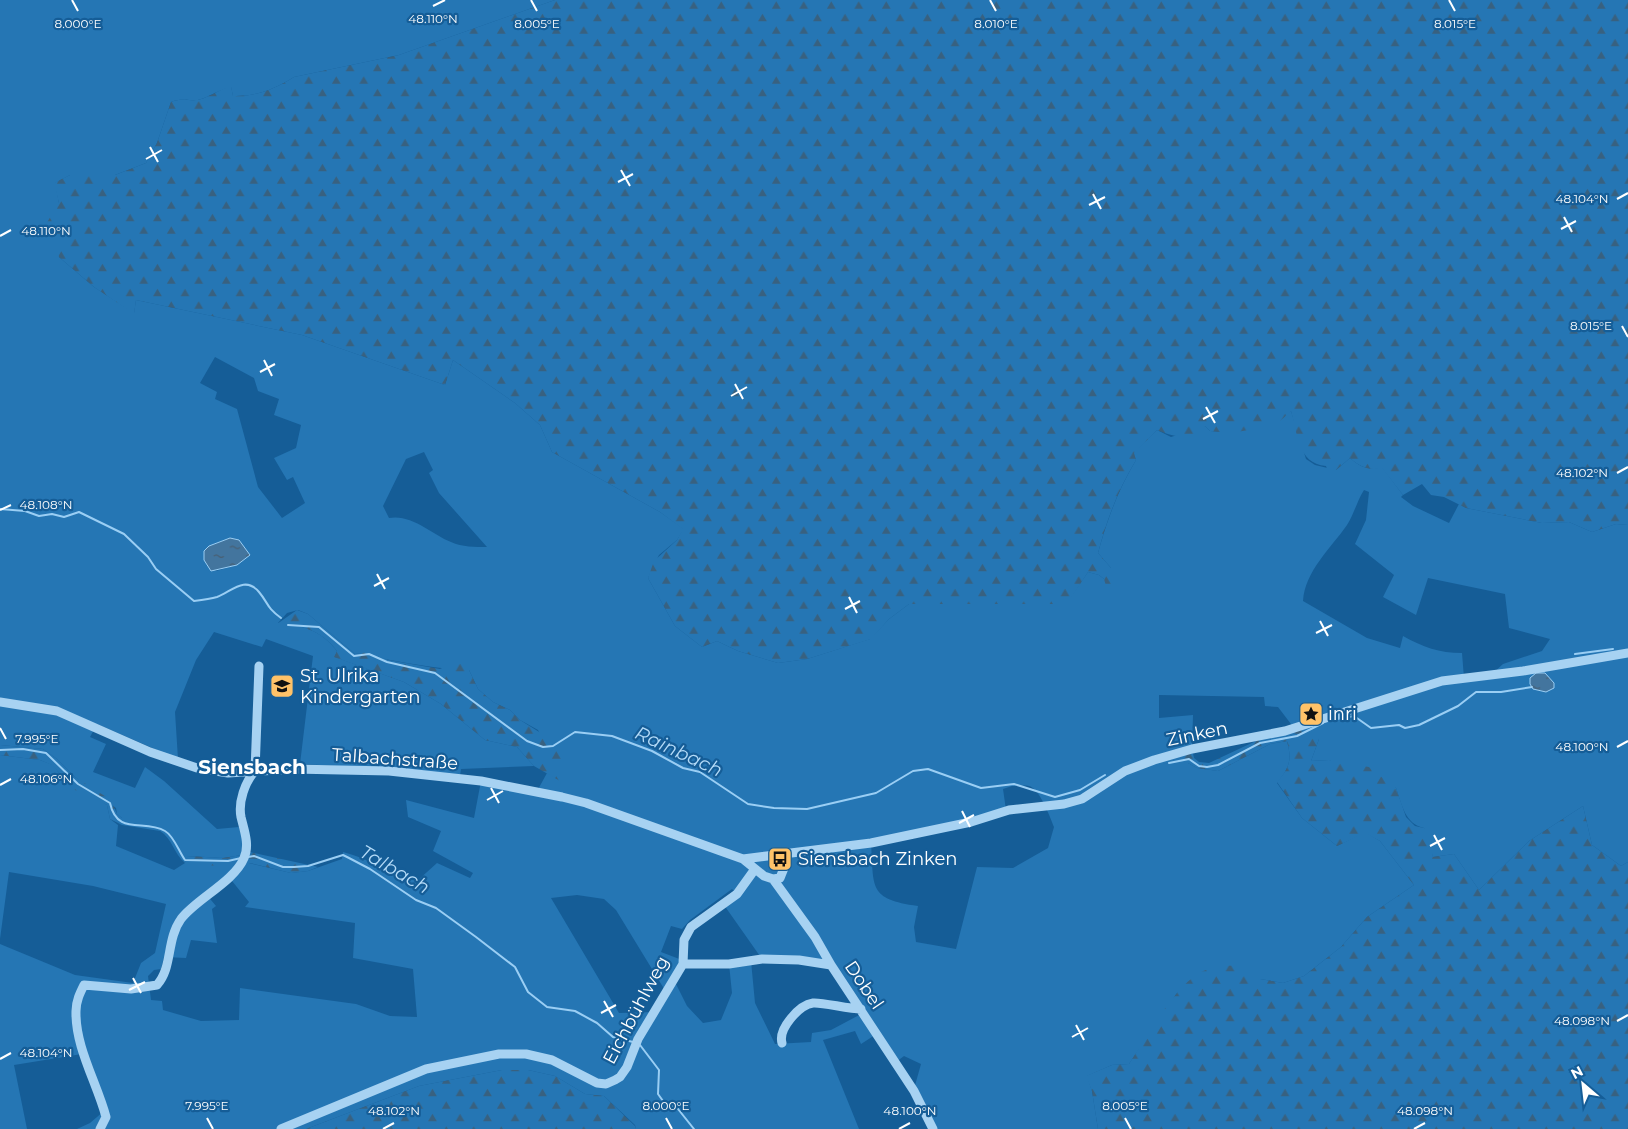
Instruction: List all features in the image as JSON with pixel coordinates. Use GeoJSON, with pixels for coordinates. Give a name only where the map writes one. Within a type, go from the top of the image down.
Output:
{"type":"FeatureCollection","features":[{"type":"Feature","properties":{"kind":"street","name":"Zinken"},"geometry":{"type":"LineString","coordinates":[[743,859],[778,853],[871,843],[971,822],[1010,810],[1064,804],[1082,799],[1124,771],[1154,760],[1192,749],[1285,731],[1442,681],[1523,671],[1628,653]]}},
{"type":"Feature","properties":{"kind":"street"},"geometry":{"type":"LineString","coordinates":[[100,1129],[106,1117],[83,1049],[76,1011],[78,998],[84,984],[131,989],[157,985],[165,975],[170,941],[182,918],[223,884],[245,856],[246,839],[240,815],[248,780],[255,771],[256,697],[259,666]]}},
{"type":"Feature","properties":{"kind":"street","name":"Talbachstraße"},"geometry":{"type":"LineString","coordinates":[[0,702],[56,711],[121,740],[197,768],[228,773],[293,769],[389,771],[481,781],[586,803],[743,859],[755,869]]}},
{"type":"Feature","properties":{"kind":"street"},"geometry":{"type":"LineString","coordinates":[[773,879],[780,878],[784,868],[778,853]]}},
{"type":"Feature","properties":{"kind":"street","name":"Dobel"},"geometry":{"type":"LineString","coordinates":[[755,869],[773,879],[815,937],[831,965],[914,1091],[933,1129]]}},
{"type":"Feature","properties":{"kind":"street","name":"Eichbühlweg"},"geometry":{"type":"LineString","coordinates":[[281,1129],[426,1069],[499,1054],[526,1054],[552,1060],[598,1083],[606,1084],[620,1077],[636,1043],[682,964],[684,940],[692,927],[737,894],[755,869]]}},
{"type":"Feature","properties":{"kind":"street"},"geometry":{"type":"LineString","coordinates":[[682,964],[729,964],[762,959],[799,960],[831,965]]}},
{"type":"Feature","properties":{"kind":"street"},"geometry":{"type":"LineString","coordinates":[[782,1043],[780,1036],[782,1029],[807,1005],[822,1003],[840,1008],[860,1010]]}},
{"type":"Feature","properties":{"kind":"green space"},"geometry":{"type":"Polygon","coordinates":[[[0,0],[555,0],[399,55],[294,77],[272,89],[257,94],[233,96],[231,87],[199,100],[171,102],[157,143],[146,163],[115,175],[70,175],[55,183],[59,203],[59,257],[94,287],[134,313],[136,300],[302,335],[445,385],[453,360],[515,403],[540,425],[552,452],[660,512],[684,529],[677,540],[659,555],[648,578],[675,626],[702,647],[717,641],[738,651],[778,663],[807,659],[870,639],[889,619],[909,604],[1066,604],[1088,572],[1099,575],[1104,579],[1111,568],[1098,553],[1105,529],[1118,494],[1136,460],[1133,453],[1157,430],[1171,437],[1205,426],[1210,431],[1243,430],[1261,425],[1291,411],[1306,459],[1315,465],[1336,470],[1350,458],[1357,464],[1365,467],[1373,469],[1382,467],[1403,495],[1401,497],[1413,506],[1449,523],[1459,504],[1466,508],[1542,523],[1569,522],[1592,532],[1616,524],[1628,525],[1628,862],[1621,866],[1592,845],[1583,806],[1529,841],[1479,890],[1454,854],[1433,857],[1424,828],[1408,818],[1396,788],[1329,760],[1311,761],[1319,739],[1294,728],[1278,707],[1265,706],[1264,697],[1159,695],[1159,718],[1193,715],[1192,749],[1162,764],[1188,763],[1197,768],[1218,771],[1270,744],[1287,741],[1289,763],[1277,783],[1302,818],[1337,846],[1365,832],[1380,841],[1414,885],[1367,917],[1341,947],[1304,976],[1283,983],[1260,979],[1177,993],[1129,1064],[1112,1065],[1087,1076],[1092,1091],[1098,1129],[928,1129],[908,1087],[875,1035],[861,1044],[855,1031],[823,1040],[859,1129],[636,1129],[635,1125],[604,1096],[585,1094],[555,1076],[528,1070],[502,1070],[419,1086],[306,1129],[77,1129],[90,1123],[104,1111],[82,1054],[14,1065],[27,1129],[0,1129],[0,944],[75,975],[133,983],[141,963],[155,953],[166,904],[93,886],[9,872],[0,939],[0,755],[40,760],[53,765],[63,778],[107,805],[110,819],[118,825],[116,846],[174,870],[185,863],[160,831],[122,825],[122,818],[117,814],[116,808],[75,777],[57,759],[43,749],[0,745],[0,0]],[[215,357],[200,383],[217,392],[215,399],[237,409],[258,487],[282,518],[305,503],[293,477],[287,480],[274,458],[296,448],[301,425],[274,415],[279,399],[258,391],[254,378],[215,357]],[[424,452],[406,459],[383,506],[389,518],[406,519],[455,544],[487,547],[439,493],[429,473],[433,470],[424,452]],[[1364,490],[1347,525],[1320,560],[1308,580],[1303,601],[1367,638],[1400,648],[1403,636],[1431,649],[1462,653],[1464,678],[1492,674],[1503,664],[1542,651],[1550,639],[1509,628],[1505,594],[1428,578],[1416,615],[1383,597],[1394,575],[1355,544],[1366,520],[1369,492],[1364,490]],[[230,538],[214,544],[204,551],[204,560],[216,571],[237,565],[239,540],[230,538]],[[298,610],[287,613],[278,623],[303,627],[318,633],[337,651],[335,657],[404,682],[441,704],[485,740],[517,747],[534,766],[461,769],[460,776],[419,770],[300,764],[313,656],[266,639],[262,647],[214,632],[196,660],[175,712],[178,759],[97,724],[90,737],[106,744],[93,772],[135,788],[145,767],[164,781],[217,829],[239,827],[246,851],[254,853],[223,858],[187,856],[185,863],[249,863],[291,873],[308,871],[342,859],[343,852],[417,881],[437,863],[470,878],[473,873],[433,851],[441,831],[408,817],[406,800],[474,818],[481,781],[536,793],[547,773],[560,780],[538,730],[520,720],[510,710],[493,702],[478,689],[469,670],[449,669],[390,660],[369,654],[355,654],[308,614],[298,610]],[[1012,786],[1003,789],[1006,810],[871,843],[874,881],[877,889],[890,900],[918,906],[914,927],[916,942],[956,949],[977,867],[1013,868],[1048,848],[1054,827],[1044,804],[1033,788],[1029,786],[1012,786]],[[228,876],[206,894],[216,906],[212,909],[217,943],[191,940],[186,958],[164,957],[161,969],[154,970],[148,976],[151,1000],[162,1001],[163,1010],[201,1021],[239,1020],[240,988],[356,1004],[390,1016],[417,1017],[413,969],[353,958],[355,923],[245,907],[249,902],[228,876]],[[732,889],[690,920],[682,929],[671,926],[661,952],[682,960],[674,980],[687,1006],[703,1023],[721,1020],[732,993],[729,964],[751,961],[755,1003],[775,1044],[811,1042],[812,1033],[831,1030],[863,1013],[831,965],[762,959],[724,905],[737,894],[732,889]],[[577,895],[551,898],[619,1013],[655,1012],[666,992],[616,910],[604,899],[577,895]],[[904,1056],[896,1062],[914,1089],[921,1064],[904,1056]]]}},
{"type":"Feature","properties":{"kind":"green space"},"geometry":{"type":"Polygon","coordinates":[[[555,0],[1628,0],[1628,525],[1616,524],[1592,532],[1569,522],[1542,523],[1466,508],[1444,497],[1431,495],[1422,484],[1403,495],[1382,468],[1365,468],[1350,458],[1336,470],[1328,472],[1326,466],[1316,464],[1304,453],[1300,446],[1291,411],[1278,423],[1231,433],[1210,431],[1205,426],[1197,437],[1172,435],[1157,430],[1134,453],[1136,460],[1114,505],[1098,553],[1111,568],[1115,584],[1106,586],[1104,579],[1099,575],[1088,572],[1067,604],[909,604],[889,619],[871,639],[807,659],[778,663],[738,651],[717,641],[702,647],[675,626],[648,578],[654,561],[677,540],[683,529],[660,512],[552,452],[540,425],[515,403],[453,360],[445,385],[302,335],[136,300],[134,314],[94,287],[59,257],[46,224],[59,203],[54,183],[70,175],[115,175],[146,163],[157,143],[171,102],[200,100],[231,86],[233,96],[257,94],[272,89],[294,77],[399,55],[555,0]]]}},
{"type":"Feature","properties":{"kind":"green space"},"geometry":{"type":"Polygon","coordinates":[[[297,610],[308,614],[355,654],[369,652],[388,660],[440,669],[457,661],[469,670],[478,689],[493,702],[510,710],[520,720],[552,740],[568,760],[560,781],[534,766],[517,747],[485,740],[441,704],[404,682],[334,657],[337,651],[318,633],[303,627],[277,624],[297,610]]]}},
{"type":"Feature","properties":{"kind":"green space"},"geometry":{"type":"Polygon","coordinates":[[[1315,721],[1319,739],[1311,761],[1329,760],[1369,767],[1396,788],[1406,817],[1415,826],[1424,828],[1429,834],[1433,857],[1454,854],[1479,890],[1529,841],[1583,806],[1592,845],[1621,866],[1628,862],[1628,1129],[1098,1129],[1092,1091],[1086,1076],[1112,1065],[1129,1064],[1163,1011],[1184,985],[1195,976],[1211,968],[1221,966],[1247,966],[1260,979],[1283,983],[1304,976],[1341,947],[1367,917],[1414,885],[1380,841],[1365,833],[1337,846],[1302,818],[1277,782],[1289,763],[1287,741],[1270,744],[1218,771],[1197,768],[1188,763],[1162,764],[1154,760],[1192,749],[1194,758],[1199,762],[1209,763],[1256,741],[1315,721]]]}},
{"type":"Feature","properties":{"kind":"green space"},"geometry":{"type":"Polygon","coordinates":[[[0,745],[43,749],[57,759],[75,777],[111,800],[117,814],[122,818],[122,825],[110,819],[107,805],[75,790],[52,765],[40,760],[0,755],[0,745]]]}},
{"type":"Feature","properties":{"kind":"green space"},"geometry":{"type":"Polygon","coordinates":[[[254,853],[318,867],[308,871],[291,873],[250,863],[228,867],[185,863],[186,856],[223,858],[254,853]]]}},
{"type":"Feature","properties":{"kind":"green space"},"geometry":{"type":"Polygon","coordinates":[[[502,1070],[528,1070],[555,1076],[585,1094],[604,1096],[636,1129],[306,1129],[419,1086],[502,1070]]]}},
{"type":"Feature","properties":{"kind":"water"},"geometry":{"type":"Polygon","coordinates":[[[230,538],[239,540],[250,555],[237,565],[211,571],[204,560],[204,551],[209,546],[230,538]]]}},
{"type":"Feature","properties":{"kind":"water"},"geometry":{"type":"Polygon","coordinates":[[[1536,673],[1545,673],[1554,683],[1554,688],[1546,692],[1533,689],[1530,684],[1530,678],[1536,673]]]}},
{"type":"Feature","properties":{"kind":"waterway","name":"Rainbach"},"geometry":{"type":"LineString","coordinates":[[0,509],[25,511],[39,516],[52,514],[64,517],[79,512],[124,534],[148,557],[156,569],[194,601],[217,597],[238,586],[248,585],[254,587],[270,608],[281,618]]}},
{"type":"Feature","properties":{"kind":"waterway","name":"Rainbach"},"geometry":{"type":"LineString","coordinates":[[288,625],[319,627],[354,656],[369,654],[387,662],[435,673],[527,741],[543,747],[553,746],[575,732],[612,736],[652,751],[683,768],[700,772],[748,804],[774,808],[807,809],[876,793],[913,771],[928,769],[981,788],[1014,784],[1055,797],[1080,790],[1105,775]]}},
{"type":"Feature","properties":{"kind":"waterway","name":"Rainbach"},"geometry":{"type":"LineString","coordinates":[[1575,654],[1613,649]]}},
{"type":"Feature","properties":{"kind":"waterway","name":"Rainbach"},"geometry":{"type":"LineString","coordinates":[[1332,720],[1354,716],[1371,728],[1399,725],[1405,728],[1419,725],[1458,706],[1476,692],[1501,692],[1532,687]]}},
{"type":"Feature","properties":{"kind":"waterway","name":"Rainbach"},"geometry":{"type":"LineString","coordinates":[[1169,763],[1189,759],[1199,766],[1218,765],[1260,743],[1297,736],[1323,723]]}},
{"type":"Feature","properties":{"kind":"waterway","name":"Talbach"},"geometry":{"type":"LineString","coordinates":[[0,750],[23,749],[46,753],[78,784],[110,803],[119,820],[132,825],[157,828],[168,833],[185,860],[228,861],[241,858]]}},
{"type":"Feature","properties":{"kind":"waterway","name":"Talbach"},"geometry":{"type":"LineString","coordinates":[[248,857],[254,856],[283,867],[294,867],[308,866],[343,855],[370,869],[416,900],[436,908],[476,937],[515,967],[528,992],[547,1007],[575,1011],[597,1023],[613,1037],[633,1042]]}},
{"type":"Feature","properties":{"kind":"waterway","name":"Talbach"},"geometry":{"type":"LineString","coordinates":[[640,1045],[659,1070],[658,1094],[663,1101],[678,1109],[694,1129]]}},
{"type":"Feature","properties":{"kind":"place","name":"St. Ulrika Kindergarten"},"geometry":{"type":"Point","coordinates":[282,686]}},
{"type":"Feature","properties":{"kind":"place","name":"inri"},"geometry":{"type":"Point","coordinates":[1311,714]}},
{"type":"Feature","properties":{"kind":"place","name":"Siensbach Zinken"},"geometry":{"type":"Point","coordinates":[780,859]}},
{"type":"Feature","properties":{"kind":"district","name":"Siensbach"},"geometry":{"type":"Point","coordinates":[252,767]}}]}
